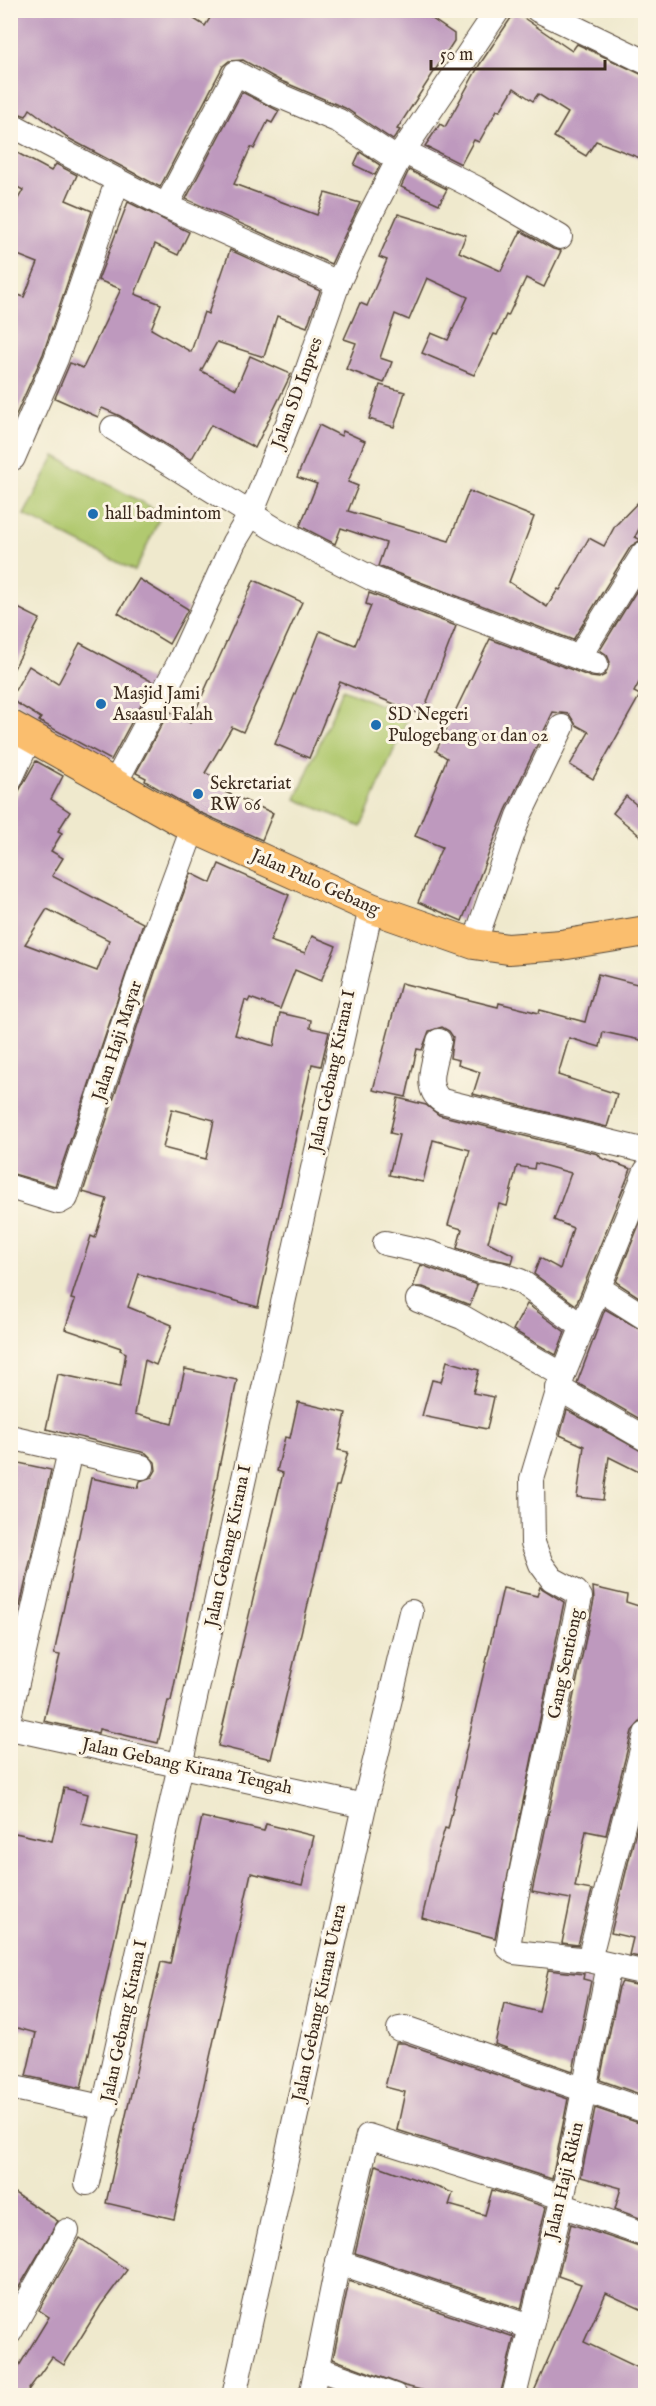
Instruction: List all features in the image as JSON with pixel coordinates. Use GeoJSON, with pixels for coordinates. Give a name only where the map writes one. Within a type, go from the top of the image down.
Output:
{"type":"FeatureCollection","features":[{"type":"Feature","properties":{"kind":"main road","name":"Jalan Pulo Gebang"},"geometry":{"type":"LineString","coordinates":[[20,731],[193,828],[371,908],[474,944],[508,949],[561,945],[645,931]]}},
{"type":"Feature","properties":{"kind":"street","name":"Jalan SD Inpres"},"geometry":{"type":"LineString","coordinates":[[114,785],[179,663],[234,542],[251,514],[295,406],[338,283],[400,155],[498,10]]}},
{"type":"Feature","properties":{"kind":"street"},"geometry":{"type":"LineString","coordinates":[[538,10],[566,17],[645,62]]}},
{"type":"Feature","properties":{"kind":"street"},"geometry":{"type":"LineString","coordinates":[[166,206],[236,73],[273,93],[339,121],[400,155],[476,188],[560,237]]}},
{"type":"Feature","properties":{"kind":"street"},"geometry":{"type":"LineString","coordinates":[[10,124],[166,206],[338,283]]}},
{"type":"Feature","properties":{"kind":"street"},"geometry":{"type":"LineString","coordinates":[[13,458],[56,359],[117,182]]}},
{"type":"Feature","properties":{"kind":"street"},"geometry":{"type":"LineString","coordinates":[[113,428],[251,514],[373,579],[588,661],[643,554]]}},
{"type":"Feature","properties":{"kind":"street"},"geometry":{"type":"LineString","coordinates":[[474,944],[519,816],[562,727]]}},
{"type":"Feature","properties":{"kind":"street"},"geometry":{"type":"LineString","coordinates":[[10,780],[20,731]]}},
{"type":"Feature","properties":{"kind":"street","name":"Jalan Haji Mayar"},"geometry":{"type":"LineString","coordinates":[[10,1187],[59,1202],[66,1198],[145,958],[193,828]]}},
{"type":"Feature","properties":{"kind":"street","name":"Jalan Gebang Kirana I"},"geometry":{"type":"LineString","coordinates":[[87,2183],[106,2108],[371,908]]}},
{"type":"Feature","properties":{"kind":"street"},"geometry":{"type":"LineString","coordinates":[[439,1041],[430,1088],[434,1096],[442,1101],[645,1151]]}},
{"type":"Feature","properties":{"kind":"street","name":"Gang Sentiong"},"geometry":{"type":"LineString","coordinates":[[645,1171],[600,1288],[581,1326],[560,1381],[532,1479],[533,1542],[546,1573],[580,1597],[516,1898],[508,1947],[514,1952],[599,1963],[645,1973]]}},
{"type":"Feature","properties":{"kind":"street"},"geometry":{"type":"LineString","coordinates":[[385,1243],[430,1253],[479,1271],[514,1278],[581,1326]]}},
{"type":"Feature","properties":{"kind":"street"},"geometry":{"type":"LineString","coordinates":[[600,1288],[645,1318]]}},
{"type":"Feature","properties":{"kind":"street"},"geometry":{"type":"LineString","coordinates":[[418,1300],[462,1317],[645,1439]]}},
{"type":"Feature","properties":{"kind":"street"},"geometry":{"type":"LineString","coordinates":[[10,1437],[142,1467]]}},
{"type":"Feature","properties":{"kind":"street"},"geometry":{"type":"LineString","coordinates":[[10,1713],[70,1451]]}},
{"type":"Feature","properties":{"kind":"street","name":"Jalan Gebang Kirana Utara"},"geometry":{"type":"LineString","coordinates":[[234,2396],[364,1806],[411,1612]]}},
{"type":"Feature","properties":{"kind":"street","name":"Jalan Gebang Kirana Tengah"},"geometry":{"type":"LineString","coordinates":[[10,1728],[364,1806]]}},
{"type":"Feature","properties":{"kind":"street","name":"Jalan Haji Rikin"},"geometry":{"type":"LineString","coordinates":[[514,2396],[585,2091],[599,1963],[645,1737]]}},
{"type":"Feature","properties":{"kind":"street"},"geometry":{"type":"LineString","coordinates":[[399,2029],[405,2028],[645,2111]]}},
{"type":"Feature","properties":{"kind":"street"},"geometry":{"type":"LineString","coordinates":[[10,2087],[106,2108]]}},
{"type":"Feature","properties":{"kind":"street"},"geometry":{"type":"LineString","coordinates":[[311,2396],[338,2262],[368,2136],[561,2201],[645,2235]]}},
{"type":"Feature","properties":{"kind":"street"},"geometry":{"type":"LineString","coordinates":[[10,2332],[67,2230]]}},
{"type":"Feature","properties":{"kind":"street"},"geometry":{"type":"LineString","coordinates":[[338,2262],[530,2327]]}},
{"type":"Feature","properties":{"kind":"street"},"geometry":{"type":"LineString","coordinates":[[316,2368],[395,2396]]}},
{"type":"Feature","properties":{"kind":"green space","name":"hall badmintom"},"geometry":{"type":"Polygon","coordinates":[[[55,456],[162,513],[135,571],[24,515],[55,456]]]}},
{"type":"Feature","properties":{"kind":"green space"},"geometry":{"type":"Polygon","coordinates":[[[343,689],[408,717],[361,827],[296,799],[343,689]]]}},
{"type":"Feature","properties":{"kind":"building"},"geometry":{"type":"Polygon","coordinates":[[[10,10],[180,10],[205,26],[215,10],[419,10],[454,34],[454,41],[397,129],[400,130],[393,140],[345,108],[279,80],[243,60],[229,61],[223,66],[160,187],[70,139],[30,109],[26,116],[10,110],[10,10]]]}},
{"type":"Feature","properties":{"kind":"building"},"geometry":{"type":"Polygon","coordinates":[[[515,12],[572,51],[577,44],[645,76],[645,160],[596,141],[586,156],[554,137],[568,113],[538,94],[533,101],[514,88],[500,111],[497,110],[479,142],[474,140],[461,164],[425,146],[440,124],[445,127],[480,64],[515,12]]]}},
{"type":"Feature","properties":{"kind":"building"},"geometry":{"type":"Polygon","coordinates":[[[242,92],[279,111],[272,123],[268,121],[254,149],[251,147],[234,184],[317,215],[325,193],[360,203],[331,264],[186,199],[242,92]]]}},
{"type":"Feature","properties":{"kind":"building"},"geometry":{"type":"Polygon","coordinates":[[[10,149],[51,171],[56,164],[77,175],[66,200],[92,211],[43,354],[11,426],[10,292],[24,297],[38,263],[10,252],[10,213],[23,190],[10,183],[10,149]]]}},
{"type":"Feature","properties":{"kind":"building"},"geometry":{"type":"Polygon","coordinates":[[[360,152],[380,165],[375,175],[354,165],[360,152]]]}},
{"type":"Feature","properties":{"kind":"building"},"geometry":{"type":"Polygon","coordinates":[[[409,170],[447,189],[439,204],[401,187],[409,170]]]}},
{"type":"Feature","properties":{"kind":"building"},"geometry":{"type":"Polygon","coordinates":[[[128,202],[189,232],[178,255],[155,244],[135,294],[161,304],[151,329],[191,352],[204,312],[208,314],[230,250],[320,291],[307,327],[277,316],[264,357],[217,342],[201,371],[236,389],[250,356],[291,374],[255,448],[211,425],[191,460],[120,416],[102,408],[98,417],[55,398],[70,363],[83,368],[121,289],[98,280],[128,202]]]}},
{"type":"Feature","properties":{"kind":"building"},"geometry":{"type":"Polygon","coordinates":[[[398,214],[466,235],[459,252],[501,271],[521,231],[561,251],[544,287],[526,278],[508,316],[506,315],[497,335],[494,334],[474,375],[422,353],[431,333],[448,340],[468,297],[427,278],[409,320],[395,314],[380,358],[392,362],[384,383],[346,369],[356,343],[344,339],[360,303],[367,306],[387,260],[379,257],[398,214]]]}},
{"type":"Feature","properties":{"kind":"building"},"geometry":{"type":"Polygon","coordinates":[[[380,385],[405,392],[394,427],[369,419],[380,385]]]}},
{"type":"Feature","properties":{"kind":"building"},"geometry":{"type":"Polygon","coordinates":[[[319,425],[341,436],[343,431],[365,441],[348,482],[358,486],[348,511],[449,541],[469,491],[534,517],[509,582],[547,607],[558,589],[560,590],[589,538],[604,546],[615,526],[645,495],[645,517],[635,537],[641,540],[631,546],[573,640],[378,566],[386,543],[341,528],[335,544],[300,526],[317,484],[297,477],[319,425]]]}},
{"type":"Feature","properties":{"kind":"building"},"geometry":{"type":"Polygon","coordinates":[[[645,577],[645,671],[634,692],[640,695],[593,779],[570,765],[589,732],[576,725],[569,714],[553,712],[506,810],[462,921],[418,902],[442,847],[415,836],[447,758],[436,751],[490,639],[599,678],[605,675],[610,662],[607,655],[600,650],[645,577]]]}},
{"type":"Feature","properties":{"kind":"building"},"geometry":{"type":"Polygon","coordinates":[[[139,579],[188,609],[169,644],[118,613],[139,579]]]}},
{"type":"Feature","properties":{"kind":"building"},"geometry":{"type":"Polygon","coordinates":[[[254,580],[302,602],[243,732],[232,727],[205,773],[228,783],[225,792],[273,813],[262,840],[201,813],[145,781],[146,778],[136,773],[169,711],[190,723],[254,580]]]}},
{"type":"Feature","properties":{"kind":"building"},"geometry":{"type":"Polygon","coordinates":[[[369,593],[456,626],[422,715],[340,682],[309,758],[275,744],[320,631],[355,645],[371,606],[366,604],[369,593]]]}},
{"type":"Feature","properties":{"kind":"building"},"geometry":{"type":"Polygon","coordinates":[[[10,604],[40,619],[10,676],[10,604]]]}},
{"type":"Feature","properties":{"kind":"building","name":"Masjid Jami Asaasul Falah"},"geometry":{"type":"Polygon","coordinates":[[[80,643],[153,682],[111,760],[39,721],[41,718],[10,699],[29,666],[58,684],[80,643]]]}},
{"type":"Feature","properties":{"kind":"building"},"geometry":{"type":"Polygon","coordinates":[[[36,761],[63,776],[51,799],[70,812],[58,831],[62,833],[51,851],[63,858],[52,876],[143,923],[55,1186],[10,1173],[10,807],[36,761]],[[47,909],[25,944],[97,971],[109,940],[47,909]]]}},
{"type":"Feature","properties":{"kind":"building"},"geometry":{"type":"Polygon","coordinates":[[[626,796],[645,812],[645,840],[613,813],[626,796]]]}},
{"type":"Feature","properties":{"kind":"building"},"geometry":{"type":"Polygon","coordinates":[[[219,864],[289,895],[270,941],[305,953],[312,936],[336,946],[321,981],[295,970],[280,1009],[250,998],[248,1002],[245,1000],[235,1035],[274,1046],[280,1013],[311,1020],[310,1028],[329,1032],[321,1066],[312,1064],[258,1307],[139,1274],[128,1307],[172,1325],[156,1365],[145,1360],[135,1414],[172,1424],[185,1369],[237,1380],[171,1701],[168,1701],[158,1743],[99,1729],[98,1733],[44,1721],[60,1655],[54,1654],[91,1478],[138,1488],[140,1481],[152,1477],[156,1470],[155,1462],[146,1453],[46,1429],[58,1374],[120,1387],[126,1353],[120,1350],[121,1348],[65,1329],[75,1300],[71,1299],[91,1236],[95,1238],[107,1199],[83,1192],[158,963],[191,873],[211,883],[219,864]],[[172,1109],[163,1148],[206,1159],[214,1120],[172,1109]]]}},
{"type":"Feature","properties":{"kind":"building"},"geometry":{"type":"Polygon","coordinates":[[[598,974],[645,986],[645,1041],[603,1032],[600,1047],[569,1038],[558,1075],[617,1094],[607,1127],[473,1094],[480,1072],[458,1065],[459,1060],[450,1058],[453,1037],[442,1027],[429,1031],[422,1050],[417,1049],[406,1097],[373,1090],[401,983],[498,1007],[499,1003],[539,1013],[540,1010],[585,1022],[598,974]]]}},
{"type":"Feature","properties":{"kind":"building"},"geometry":{"type":"Polygon","coordinates":[[[398,1098],[426,1105],[439,1115],[598,1154],[601,1158],[631,1169],[576,1305],[534,1274],[540,1258],[560,1269],[573,1228],[554,1220],[571,1173],[535,1163],[534,1169],[517,1166],[507,1206],[499,1204],[488,1242],[514,1255],[512,1263],[483,1257],[457,1248],[462,1229],[448,1225],[470,1150],[433,1140],[423,1182],[389,1175],[399,1135],[390,1133],[398,1098]]]}},
{"type":"Feature","properties":{"kind":"building"},"geometry":{"type":"Polygon","coordinates":[[[645,1210],[645,1301],[616,1282],[645,1210]]]}},
{"type":"Feature","properties":{"kind":"building"},"geometry":{"type":"Polygon","coordinates":[[[421,1265],[477,1285],[470,1305],[423,1287],[413,1287],[421,1265]]]}},
{"type":"Feature","properties":{"kind":"building"},"geometry":{"type":"Polygon","coordinates":[[[527,1304],[565,1332],[556,1355],[513,1330],[527,1304]]]}},
{"type":"Feature","properties":{"kind":"building"},"geometry":{"type":"Polygon","coordinates":[[[605,1309],[645,1332],[645,1422],[577,1383],[605,1309]]]}},
{"type":"Feature","properties":{"kind":"building"},"geometry":{"type":"Polygon","coordinates":[[[447,1361],[479,1370],[473,1393],[494,1397],[487,1429],[422,1416],[432,1380],[441,1382],[447,1361]]]}},
{"type":"Feature","properties":{"kind":"building"},"geometry":{"type":"Polygon","coordinates":[[[298,1402],[346,1413],[338,1450],[348,1452],[339,1486],[336,1486],[271,1759],[218,1746],[283,1473],[277,1471],[285,1437],[290,1438],[298,1402]]]}},
{"type":"Feature","properties":{"kind":"building"},"geometry":{"type":"Polygon","coordinates":[[[567,1410],[645,1453],[645,1475],[609,1457],[603,1500],[577,1497],[584,1446],[560,1435],[567,1410]]]}},
{"type":"Feature","properties":{"kind":"building"},"geometry":{"type":"Polygon","coordinates":[[[10,1461],[51,1470],[20,1606],[10,1604],[10,1461]]]}},
{"type":"Feature","properties":{"kind":"building"},"geometry":{"type":"Polygon","coordinates":[[[540,1587],[564,1602],[495,1938],[422,1918],[436,1858],[445,1828],[448,1829],[503,1588],[537,1596],[540,1587]]]}},
{"type":"Feature","properties":{"kind":"building"},"geometry":{"type":"Polygon","coordinates":[[[593,1587],[627,1595],[626,1602],[645,1608],[645,1702],[641,1721],[632,1731],[606,1835],[586,1831],[575,1887],[592,1890],[578,1945],[562,1943],[571,1899],[532,1892],[594,1600],[593,1587]]]}},
{"type":"Feature","properties":{"kind":"building"},"geometry":{"type":"Polygon","coordinates":[[[64,1788],[88,1794],[81,1824],[138,1837],[81,2088],[26,2076],[36,2033],[10,2026],[10,1851],[15,1833],[52,1841],[64,1788]]]}},
{"type":"Feature","properties":{"kind":"building"},"geometry":{"type":"Polygon","coordinates":[[[645,1794],[645,1958],[629,1955],[633,1938],[611,1933],[645,1794]]]}},
{"type":"Feature","properties":{"kind":"building"},"geometry":{"type":"Polygon","coordinates":[[[202,1817],[264,1831],[266,1824],[314,1836],[302,1885],[251,1873],[174,2219],[106,2203],[161,1962],[170,1964],[202,1817]]]}},
{"type":"Feature","properties":{"kind":"building"},"geometry":{"type":"Polygon","coordinates":[[[548,1970],[584,1974],[583,1979],[591,1981],[573,2071],[495,2044],[504,2003],[539,2012],[548,1970]]]}},
{"type":"Feature","properties":{"kind":"building"},"geometry":{"type":"Polygon","coordinates":[[[622,1982],[645,1987],[645,2096],[600,2080],[619,1987],[622,1982]]]}},
{"type":"Feature","properties":{"kind":"building"},"geometry":{"type":"Polygon","coordinates":[[[396,2043],[404,2043],[568,2099],[552,2179],[397,2130],[405,2092],[385,2087],[396,2043]]]}},
{"type":"Feature","properties":{"kind":"building"},"geometry":{"type":"Polygon","coordinates":[[[595,2108],[645,2125],[645,2220],[615,2209],[621,2188],[581,2177],[595,2108]]]}},
{"type":"Feature","properties":{"kind":"building"},"geometry":{"type":"Polygon","coordinates":[[[376,2165],[453,2193],[449,2205],[485,2215],[492,2190],[546,2207],[521,2309],[355,2253],[376,2165]]]}},
{"type":"Feature","properties":{"kind":"building"},"geometry":{"type":"Polygon","coordinates":[[[10,2190],[58,2221],[15,2294],[10,2292],[10,2190]]]}},
{"type":"Feature","properties":{"kind":"building"},"geometry":{"type":"Polygon","coordinates":[[[571,2224],[645,2249],[645,2311],[606,2293],[584,2342],[645,2371],[645,2396],[532,2396],[581,2284],[558,2276],[571,2224]]]}},
{"type":"Feature","properties":{"kind":"building"},"geometry":{"type":"Polygon","coordinates":[[[80,2238],[127,2270],[101,2305],[64,2365],[52,2357],[24,2396],[18,2396],[10,2390],[10,2359],[19,2366],[49,2317],[39,2310],[80,2238]]]}},
{"type":"Feature","properties":{"kind":"building"},"geometry":{"type":"Polygon","coordinates":[[[349,2281],[514,2337],[500,2396],[432,2396],[433,2393],[405,2386],[333,2359],[349,2281]]]}},
{"type":"Feature","properties":{"kind":"place","name":"hall badmintom"},"geometry":{"type":"Point","coordinates":[93,514]}},
{"type":"Feature","properties":{"kind":"place","name":"Masjid Jami Asaasul Falah"},"geometry":{"type":"Point","coordinates":[101,704]}},
{"type":"Feature","properties":{"kind":"place","name":"SD Negeri Pulogebang 01 dan 02"},"geometry":{"type":"Point","coordinates":[376,725]}},
{"type":"Feature","properties":{"kind":"place","name":"Sekretariat RW 06"},"geometry":{"type":"Point","coordinates":[198,794]}}]}
